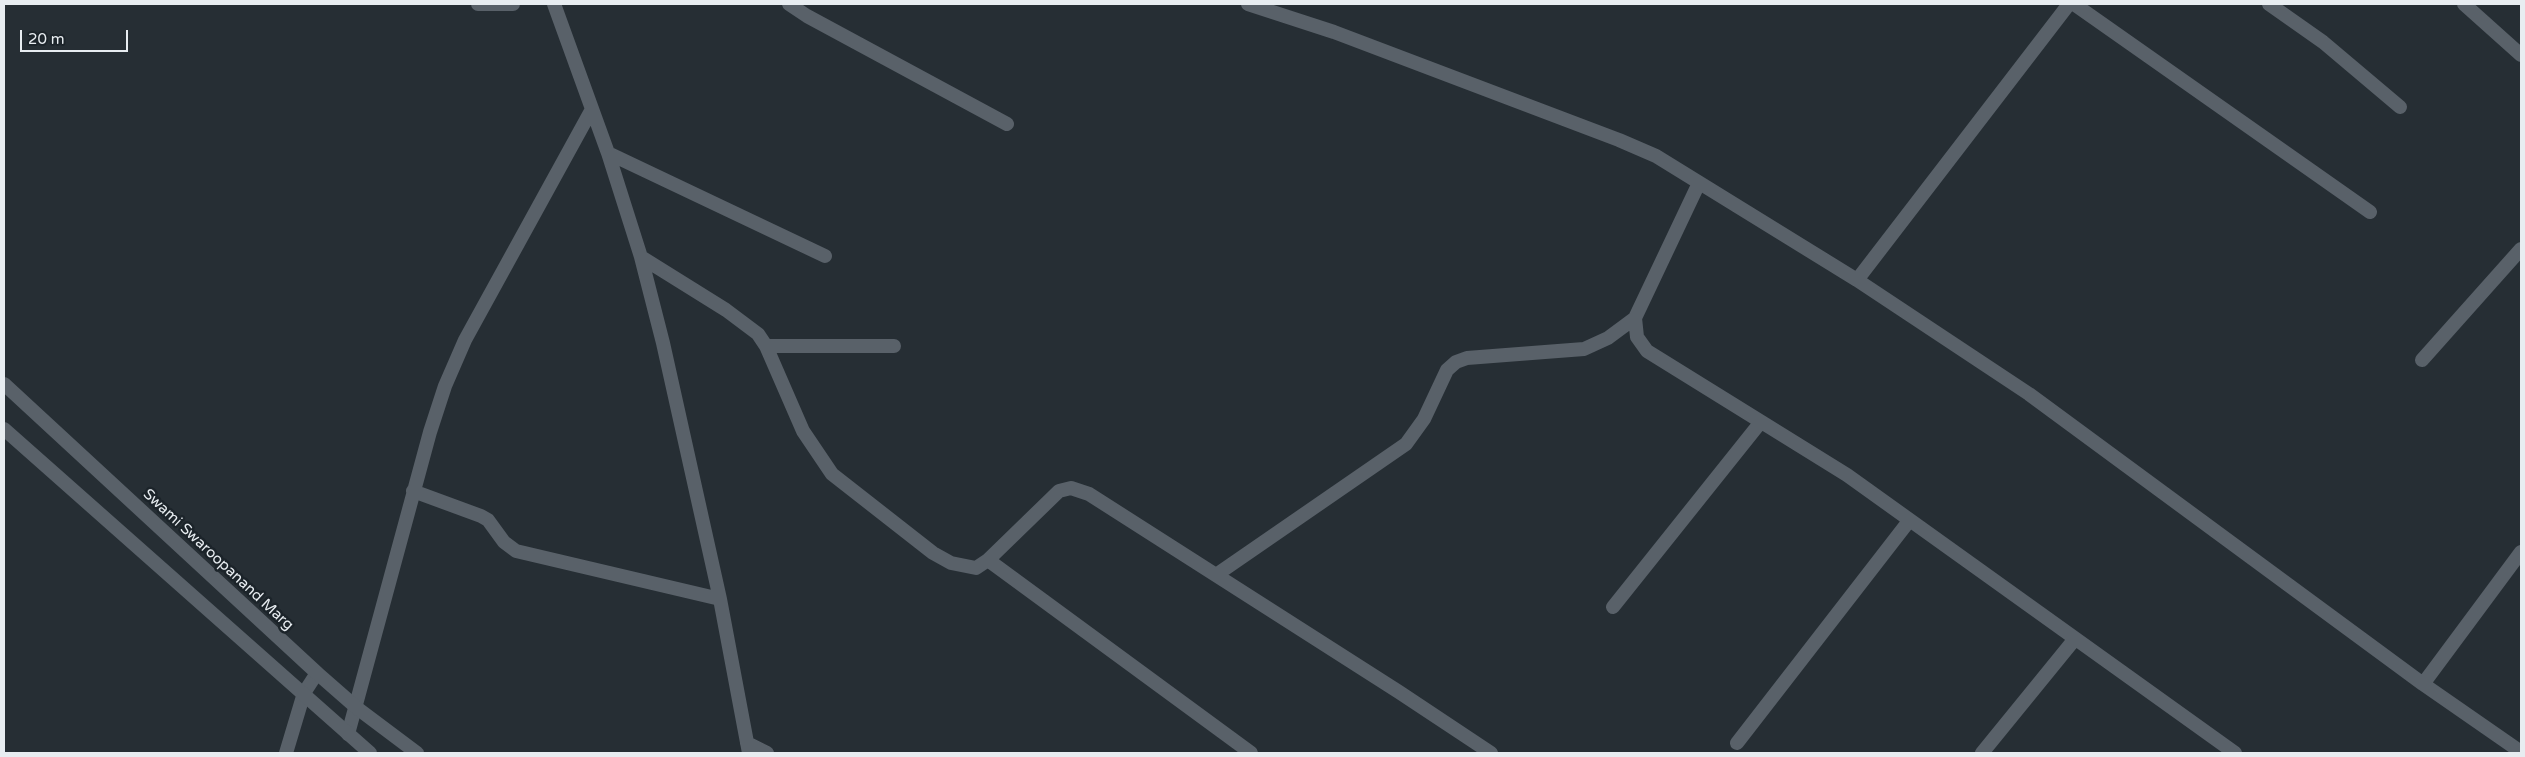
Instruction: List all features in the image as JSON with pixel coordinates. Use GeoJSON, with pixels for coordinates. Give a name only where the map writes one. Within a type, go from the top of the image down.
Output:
{"type":"FeatureCollection","features":[{"type":"Feature","properties":{"kind":"street"},"geometry":{"type":"LineString","coordinates":[[478,4],[514,4]]}},
{"type":"Feature","properties":{"kind":"street"},"geometry":{"type":"LineString","coordinates":[[554,4],[608,153],[641,257],[663,343],[720,599],[748,748],[767,753]]}},
{"type":"Feature","properties":{"kind":"street"},"geometry":{"type":"LineString","coordinates":[[789,4],[807,16],[1007,124]]}},
{"type":"Feature","properties":{"kind":"street"},"geometry":{"type":"LineString","coordinates":[[1248,4],[1334,32],[1619,140],[1656,156],[1857,280],[2029,394],[2423,684],[2521,752]]}},
{"type":"Feature","properties":{"kind":"street"},"geometry":{"type":"LineString","coordinates":[[1857,280],[2069,4]]}},
{"type":"Feature","properties":{"kind":"street"},"geometry":{"type":"LineString","coordinates":[[2074,4],[2370,212]]}},
{"type":"Feature","properties":{"kind":"street"},"geometry":{"type":"LineString","coordinates":[[2269,4],[2323,42],[2400,107]]}},
{"type":"Feature","properties":{"kind":"street"},"geometry":{"type":"LineString","coordinates":[[2464,4],[2521,55]]}},
{"type":"Feature","properties":{"kind":"street"},"geometry":{"type":"LineString","coordinates":[[348,734],[357,708],[413,491],[445,386],[465,340],[592,108]]}},
{"type":"Feature","properties":{"kind":"street"},"geometry":{"type":"LineString","coordinates":[[608,153],[825,256]]}},
{"type":"Feature","properties":{"kind":"street"},"geometry":{"type":"LineString","coordinates":[[1216,575],[1406,444],[1424,419],[1447,370],[1456,362],[1468,358],[1584,349],[1608,338],[1635,318],[1699,183]]}},
{"type":"Feature","properties":{"kind":"street"},"geometry":{"type":"LineString","coordinates":[[2422,360],[2521,249]]}},
{"type":"Feature","properties":{"kind":"street"},"geometry":{"type":"LineString","coordinates":[[641,257],[758,334],[766,346],[803,431],[832,474],[933,552],[951,563],[976,568],[988,560],[1059,491],[1071,488],[1088,494],[1491,753]]}},
{"type":"Feature","properties":{"kind":"street"},"geometry":{"type":"LineString","coordinates":[[1635,318],[1637,337],[1647,352],[1847,476],[2074,640],[2235,753]]}},
{"type":"Feature","properties":{"kind":"street"},"geometry":{"type":"LineString","coordinates":[[766,346],[894,346]]}},
{"type":"Feature","properties":{"kind":"street","name":"Swami Swaroopanand Marg"},"geometry":{"type":"LineString","coordinates":[[4,384],[316,674],[357,708],[417,753]]}},
{"type":"Feature","properties":{"kind":"street"},"geometry":{"type":"LineString","coordinates":[[1613,607],[1760,423]]}},
{"type":"Feature","properties":{"kind":"street"},"geometry":{"type":"LineString","coordinates":[[4,429],[370,753]]}},
{"type":"Feature","properties":{"kind":"street"},"geometry":{"type":"LineString","coordinates":[[413,491],[482,516],[488,520],[504,542],[516,551],[720,599]]}},
{"type":"Feature","properties":{"kind":"street"},"geometry":{"type":"LineString","coordinates":[[1737,743],[1909,521]]}},
{"type":"Feature","properties":{"kind":"street"},"geometry":{"type":"LineString","coordinates":[[2423,684],[2521,552]]}},
{"type":"Feature","properties":{"kind":"street"},"geometry":{"type":"LineString","coordinates":[[988,560],[1251,753]]}},
{"type":"Feature","properties":{"kind":"street"},"geometry":{"type":"LineString","coordinates":[[1982,753],[2074,640]]}},
{"type":"Feature","properties":{"kind":"street"},"geometry":{"type":"LineString","coordinates":[[286,753],[304,693],[316,674]]}}]}
